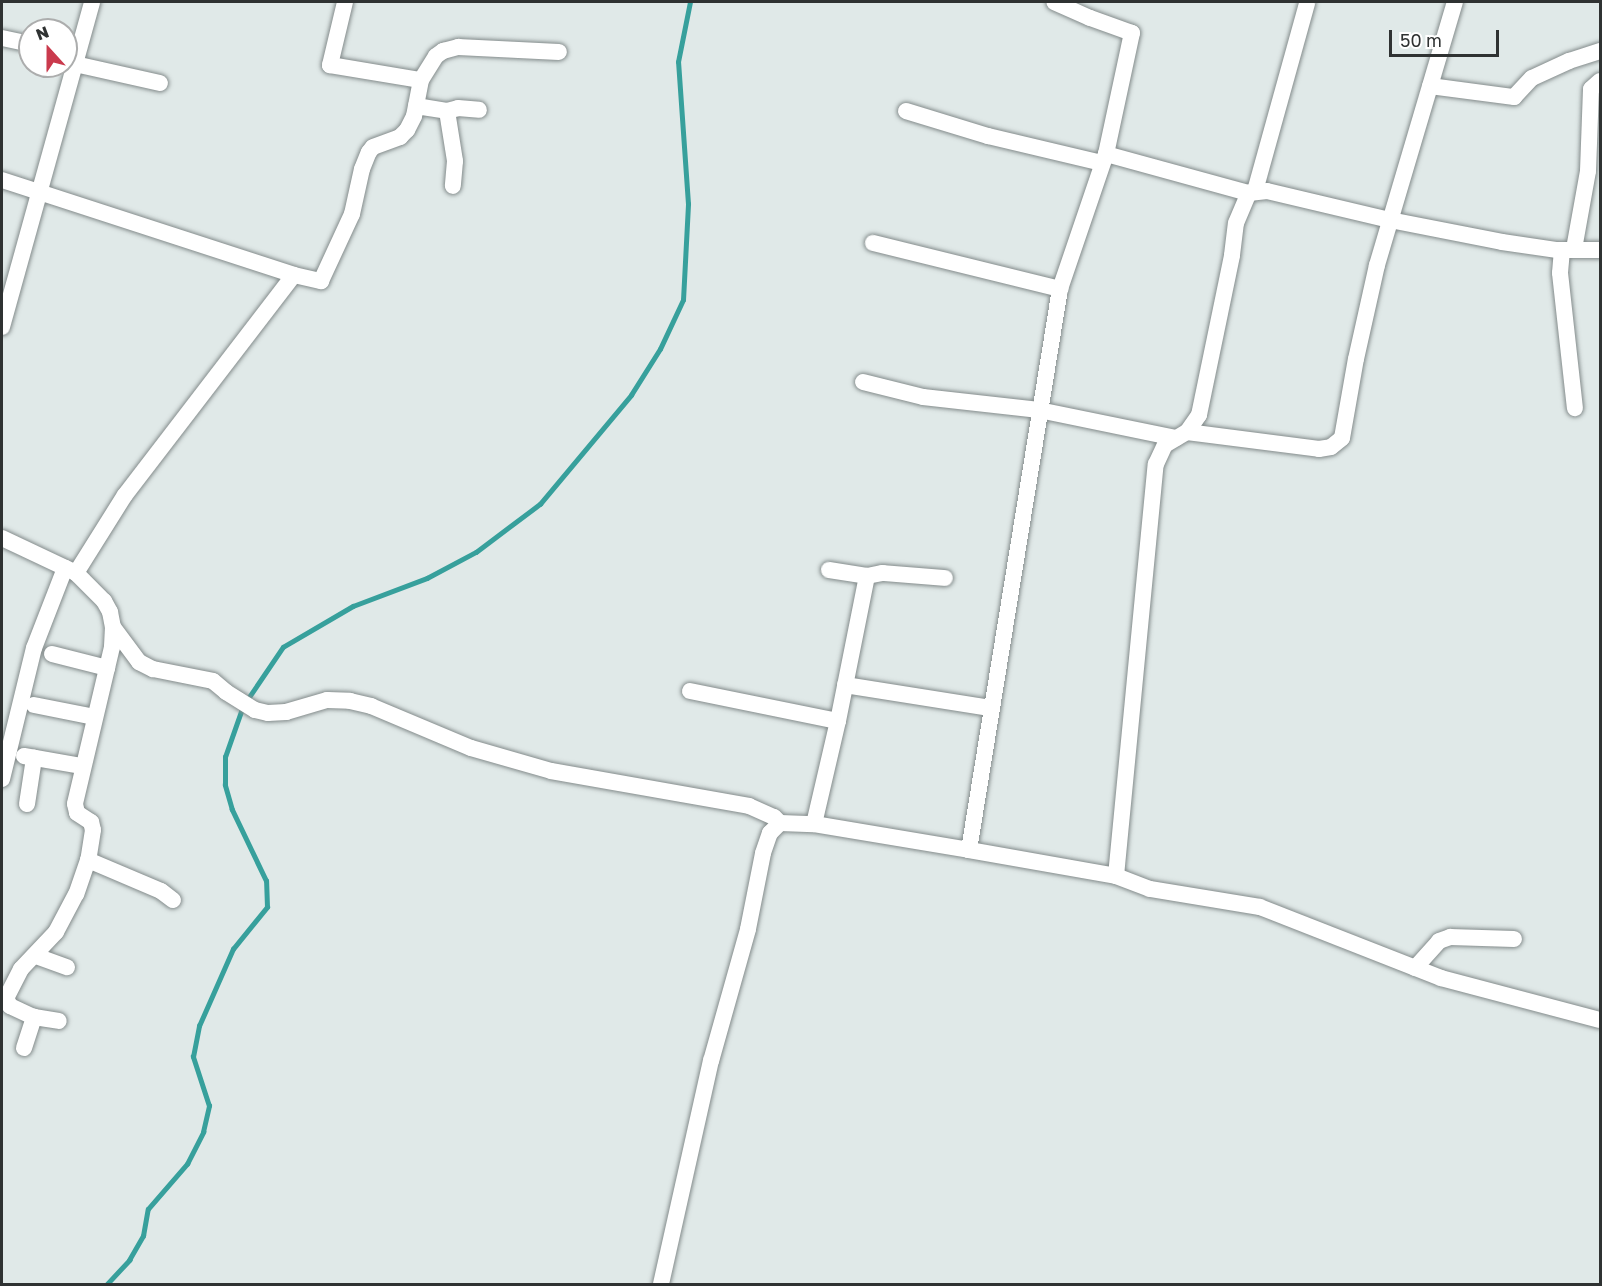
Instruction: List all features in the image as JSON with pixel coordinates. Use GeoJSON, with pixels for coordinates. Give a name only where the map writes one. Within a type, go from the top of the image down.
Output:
{"type":"FeatureCollection","features":[{"type":"Feature","properties":{"kind":"street"},"geometry":{"type":"LineString","coordinates":[[78,42],[92,2]]}},
{"type":"Feature","properties":{"kind":"street"},"geometry":{"type":"LineString","coordinates":[[345,2],[330,65],[422,80]]}},
{"type":"Feature","properties":{"kind":"street"},"geometry":{"type":"LineString","coordinates":[[969,850],[990,708],[1024,526],[1039,410],[1060,289],[1104,158],[1132,33],[1089,18],[1054,2]]}},
{"type":"Feature","properties":{"kind":"street"},"geometry":{"type":"LineString","coordinates":[[862,382],[923,397],[1039,410],[1181,435],[1319,449],[1331,447],[1344,433],[1356,359],[1390,220],[1455,2]]}},
{"type":"Feature","properties":{"kind":"street"},"geometry":{"type":"LineString","coordinates":[[1116,876],[1156,464],[1165,445],[1181,435],[1199,415],[1232,255],[1236,223],[1252,192],[1307,3]]}},
{"type":"Feature","properties":{"kind":"street"},"geometry":{"type":"LineString","coordinates":[[2,38],[18,41]]}},
{"type":"Feature","properties":{"kind":"street"},"geometry":{"type":"LineString","coordinates":[[2,180],[321,282],[352,214],[362,169],[369,152],[373,147],[400,137],[407,130],[422,80],[436,56],[443,51],[458,47],[559,52]]}},
{"type":"Feature","properties":{"kind":"street"},"geometry":{"type":"LineString","coordinates":[[1430,86],[1514,98],[1532,78],[1569,61],[1600,51]]}},
{"type":"Feature","properties":{"kind":"street"},"geometry":{"type":"LineString","coordinates":[[78,58],[160,83]]}},
{"type":"Feature","properties":{"kind":"street"},"geometry":{"type":"LineString","coordinates":[[2,327],[6,299],[41,193],[68,78]]}},
{"type":"Feature","properties":{"kind":"street"},"geometry":{"type":"LineString","coordinates":[[1575,408],[1560,273],[1588,171],[1592,88],[1600,81]]}},
{"type":"Feature","properties":{"kind":"street"},"geometry":{"type":"LineString","coordinates":[[416,106],[447,111],[458,108],[479,110]]}},
{"type":"Feature","properties":{"kind":"street"},"geometry":{"type":"LineString","coordinates":[[447,111],[455,161],[453,186]]}},
{"type":"Feature","properties":{"kind":"street"},"geometry":{"type":"LineString","coordinates":[[906,111],[988,136],[1104,158],[1252,192],[1267,191],[1502,243],[1600,250]]}},
{"type":"Feature","properties":{"kind":"street"},"geometry":{"type":"LineString","coordinates":[[873,243],[1060,289]]}},
{"type":"Feature","properties":{"kind":"street"},"geometry":{"type":"LineString","coordinates":[[2,779],[34,648],[71,570],[125,495],[294,275]]}},
{"type":"Feature","properties":{"kind":"street"},"geometry":{"type":"LineString","coordinates":[[2,538],[71,570],[104,601],[110,612],[113,627],[112,647],[82,766],[75,804],[77,813],[91,822],[93,830],[88,860],[63,921],[36,956],[8,977],[7,1002],[34,1017],[59,1021]]}},
{"type":"Feature","properties":{"kind":"street"},"geometry":{"type":"LineString","coordinates":[[829,570],[867,576],[884,573],[945,578]]}},
{"type":"Feature","properties":{"kind":"street"},"geometry":{"type":"LineString","coordinates":[[814,824],[838,721],[867,576]]}},
{"type":"Feature","properties":{"kind":"street"},"geometry":{"type":"LineString","coordinates":[[113,627],[140,662],[153,669],[213,681],[255,710],[268,713],[286,712],[327,700],[360,704],[471,748],[551,771],[749,806],[774,817],[780,823],[814,824],[969,850],[1116,876],[1150,889],[1240,902],[1290,917],[1415,968],[1600,1020]]}},
{"type":"Feature","properties":{"kind":"street"},"geometry":{"type":"LineString","coordinates":[[52,654],[107,668]]}},
{"type":"Feature","properties":{"kind":"street"},"geometry":{"type":"LineString","coordinates":[[845,685],[990,708]]}},
{"type":"Feature","properties":{"kind":"street"},"geometry":{"type":"LineString","coordinates":[[690,691],[838,721]]}},
{"type":"Feature","properties":{"kind":"street"},"geometry":{"type":"LineString","coordinates":[[34,705],[94,717]]}},
{"type":"Feature","properties":{"kind":"street"},"geometry":{"type":"LineString","coordinates":[[27,804],[29,757],[82,766]]}},
{"type":"Feature","properties":{"kind":"street"},"geometry":{"type":"LineString","coordinates":[[661,1284],[711,1061],[748,929],[763,853],[770,832],[780,823]]}},
{"type":"Feature","properties":{"kind":"street"},"geometry":{"type":"LineString","coordinates":[[88,860],[161,891],[173,900]]}},
{"type":"Feature","properties":{"kind":"street"},"geometry":{"type":"LineString","coordinates":[[1415,968],[1439,941],[1450,937],[1514,939]]}},
{"type":"Feature","properties":{"kind":"street"},"geometry":{"type":"LineString","coordinates":[[36,956],[67,967]]}},
{"type":"Feature","properties":{"kind":"street"},"geometry":{"type":"LineString","coordinates":[[24,1048],[34,1017]]}},
{"type":"Feature","properties":{"kind":"waterway"},"geometry":{"type":"LineString","coordinates":[[107,1284],[129,1260],[143,1236],[148,1209],[187,1164],[203,1132],[209,1106],[193,1057],[199,1026],[233,949],[267,907],[266,881],[232,810],[225,785],[225,757],[243,706],[283,647],[353,606],[427,578],[476,552],[540,504],[631,395],[660,349],[683,300],[688,204],[678,62],[690,2]]}}]}
